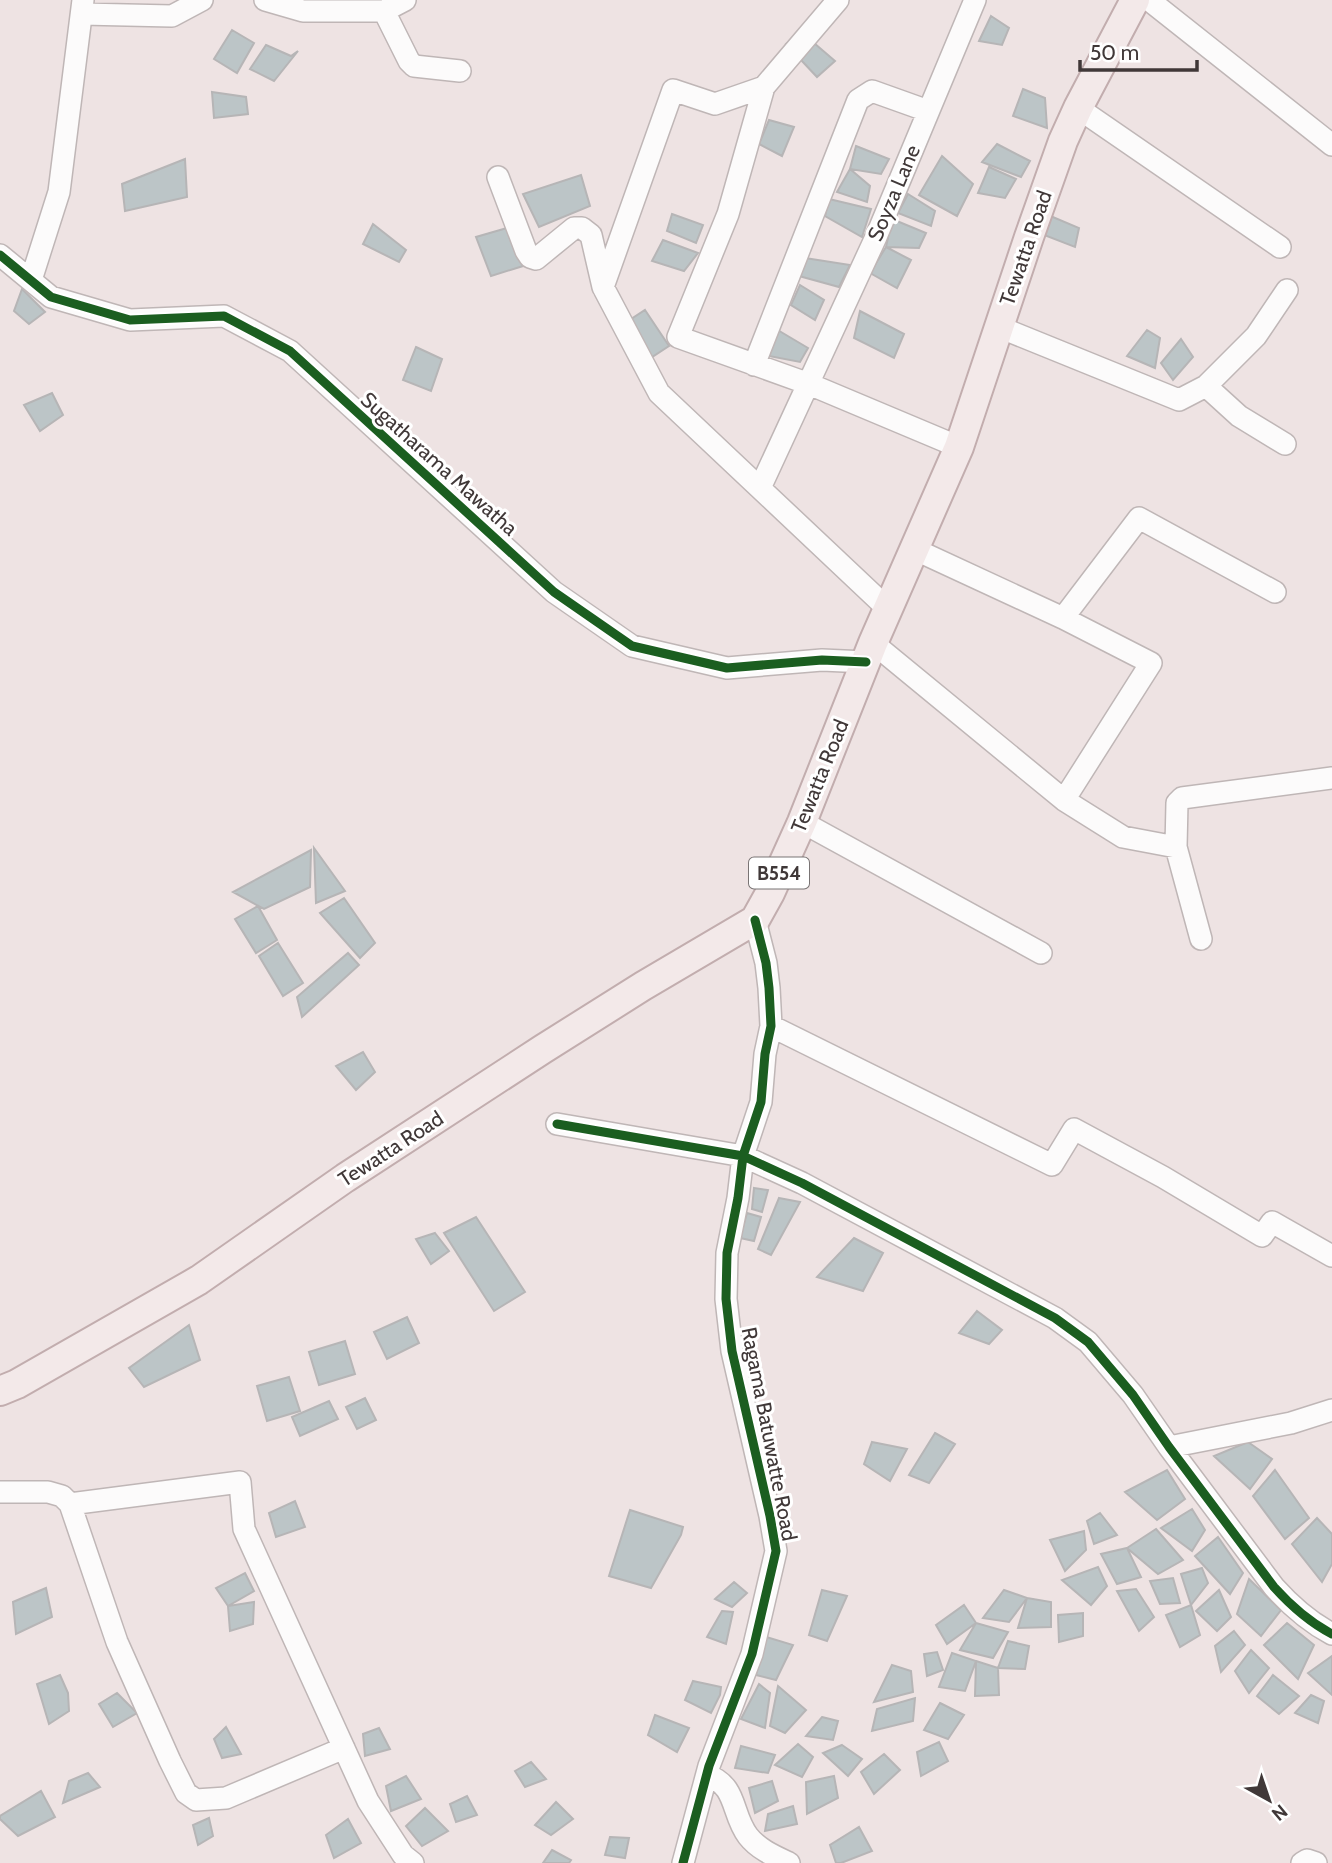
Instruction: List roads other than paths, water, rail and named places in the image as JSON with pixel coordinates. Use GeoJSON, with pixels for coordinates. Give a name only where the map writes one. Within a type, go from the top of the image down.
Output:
{"type":"FeatureCollection","features":[{"type":"Feature","properties":{"kind":"main road","name":"Tewatta Road"},"geometry":{"type":"LineString","coordinates":[[0,1391],[17,1384],[199,1280],[345,1178],[543,1049],[755,920],[802,822],[887,608],[959,447],[1063,141],[1135,0]]}},
{"type":"Feature","properties":{"kind":"street"},"geometry":{"type":"LineString","coordinates":[[31,280],[59,192],[83,7],[172,16],[202,0]]}},
{"type":"Feature","properties":{"kind":"street"},"geometry":{"type":"LineString","coordinates":[[265,0],[303,11],[384,11],[405,0]]}},
{"type":"Feature","properties":{"kind":"street"},"geometry":{"type":"LineString","coordinates":[[838,0],[764,87],[728,214],[678,337],[809,384],[959,447]]}},
{"type":"Feature","properties":{"kind":"street","name":"Soyza Lane"},"geometry":{"type":"LineString","coordinates":[[760,488],[876,237],[975,0]]}},
{"type":"Feature","properties":{"kind":"street"},"geometry":{"type":"LineString","coordinates":[[1149,0],[1332,145]]}},
{"type":"Feature","properties":{"kind":"street"},"geometry":{"type":"LineString","coordinates":[[384,11],[414,66],[460,71]]}},
{"type":"Feature","properties":{"kind":"street"},"geometry":{"type":"LineString","coordinates":[[603,287],[673,90],[715,104],[764,87]]}},
{"type":"Feature","properties":{"kind":"street"},"geometry":{"type":"LineString","coordinates":[[754,365],[858,100],[872,91],[928,111]]}},
{"type":"Feature","properties":{"kind":"street"},"geometry":{"type":"LineString","coordinates":[[1078,108],[1280,247]]}},
{"type":"Feature","properties":{"kind":"street"},"geometry":{"type":"LineString","coordinates":[[498,177],[530,257],[536,259],[574,228],[582,228],[591,235],[603,287],[659,393],[887,608]]}},
{"type":"Feature","properties":{"kind":"street","name":"Sugatharama Mawatha"},"geometry":{"type":"LineString","coordinates":[[0,255],[51,298],[130,320],[224,316],[290,351],[554,592],[632,646],[727,667],[822,660],[870,652]]}},
{"type":"Feature","properties":{"kind":"street"},"geometry":{"type":"LineString","coordinates":[[999,327],[1179,400],[1206,386],[1256,336],[1287,289]]}},
{"type":"Feature","properties":{"kind":"street"},"geometry":{"type":"LineString","coordinates":[[1206,386],[1239,416],[1286,444]]}},
{"type":"Feature","properties":{"kind":"street"},"geometry":{"type":"LineString","coordinates":[[1063,618],[1139,518],[1275,592]]}},
{"type":"Feature","properties":{"kind":"street"},"geometry":{"type":"LineString","coordinates":[[914,548],[1151,663],[1064,800]]}},
{"type":"Feature","properties":{"kind":"street"},"geometry":{"type":"LineString","coordinates":[[870,652],[1064,800],[1123,837],[1176,847]]}},
{"type":"Feature","properties":{"kind":"street"},"geometry":{"type":"LineString","coordinates":[[1201,939],[1176,847],[1177,803],[1182,798],[1332,778]]}},
{"type":"Feature","properties":{"kind":"street"},"geometry":{"type":"LineString","coordinates":[[802,822],[1041,953]]}},
{"type":"Feature","properties":{"kind":"street","name":"Ragama Batuwatte Road"},"geometry":{"type":"LineString","coordinates":[[683,1863],[707,1775],[752,1654],[776,1551],[732,1351],[726,1299],[727,1253],[744,1156],[761,1102],[765,1054],[771,1026],[766,963],[755,920]]}},
{"type":"Feature","properties":{"kind":"street"},"geometry":{"type":"LineString","coordinates":[[771,1026],[1052,1165],[1074,1129],[1163,1177],[1262,1236],[1272,1222],[1332,1256]]}},
{"type":"Feature","properties":{"kind":"street"},"geometry":{"type":"LineString","coordinates":[[557,1124],[744,1156],[802,1183],[1055,1318],[1088,1342],[1133,1395],[1274,1587],[1308,1621],[1332,1634]]}},
{"type":"Feature","properties":{"kind":"street"},"geometry":{"type":"LineString","coordinates":[[1169,1447],[1291,1423],[1332,1410]]}},
{"type":"Feature","properties":{"kind":"street"},"geometry":{"type":"LineString","coordinates":[[70,1504],[240,1482],[244,1529],[368,1801],[403,1855],[413,1863]]}},
{"type":"Feature","properties":{"kind":"street"},"geometry":{"type":"LineString","coordinates":[[0,1492],[48,1492],[62,1496],[70,1504],[117,1642],[186,1793],[196,1800],[226,1798],[344,1748]]}},
{"type":"Feature","properties":{"kind":"street"},"geometry":{"type":"LineString","coordinates":[[707,1775],[719,1780],[730,1795],[747,1836],[766,1853],[789,1863]]}},
{"type":"Feature","properties":{"kind":"street"},"geometry":{"type":"LineString","coordinates":[[1301,1863],[1307,1860],[1316,1863]]}}]}
